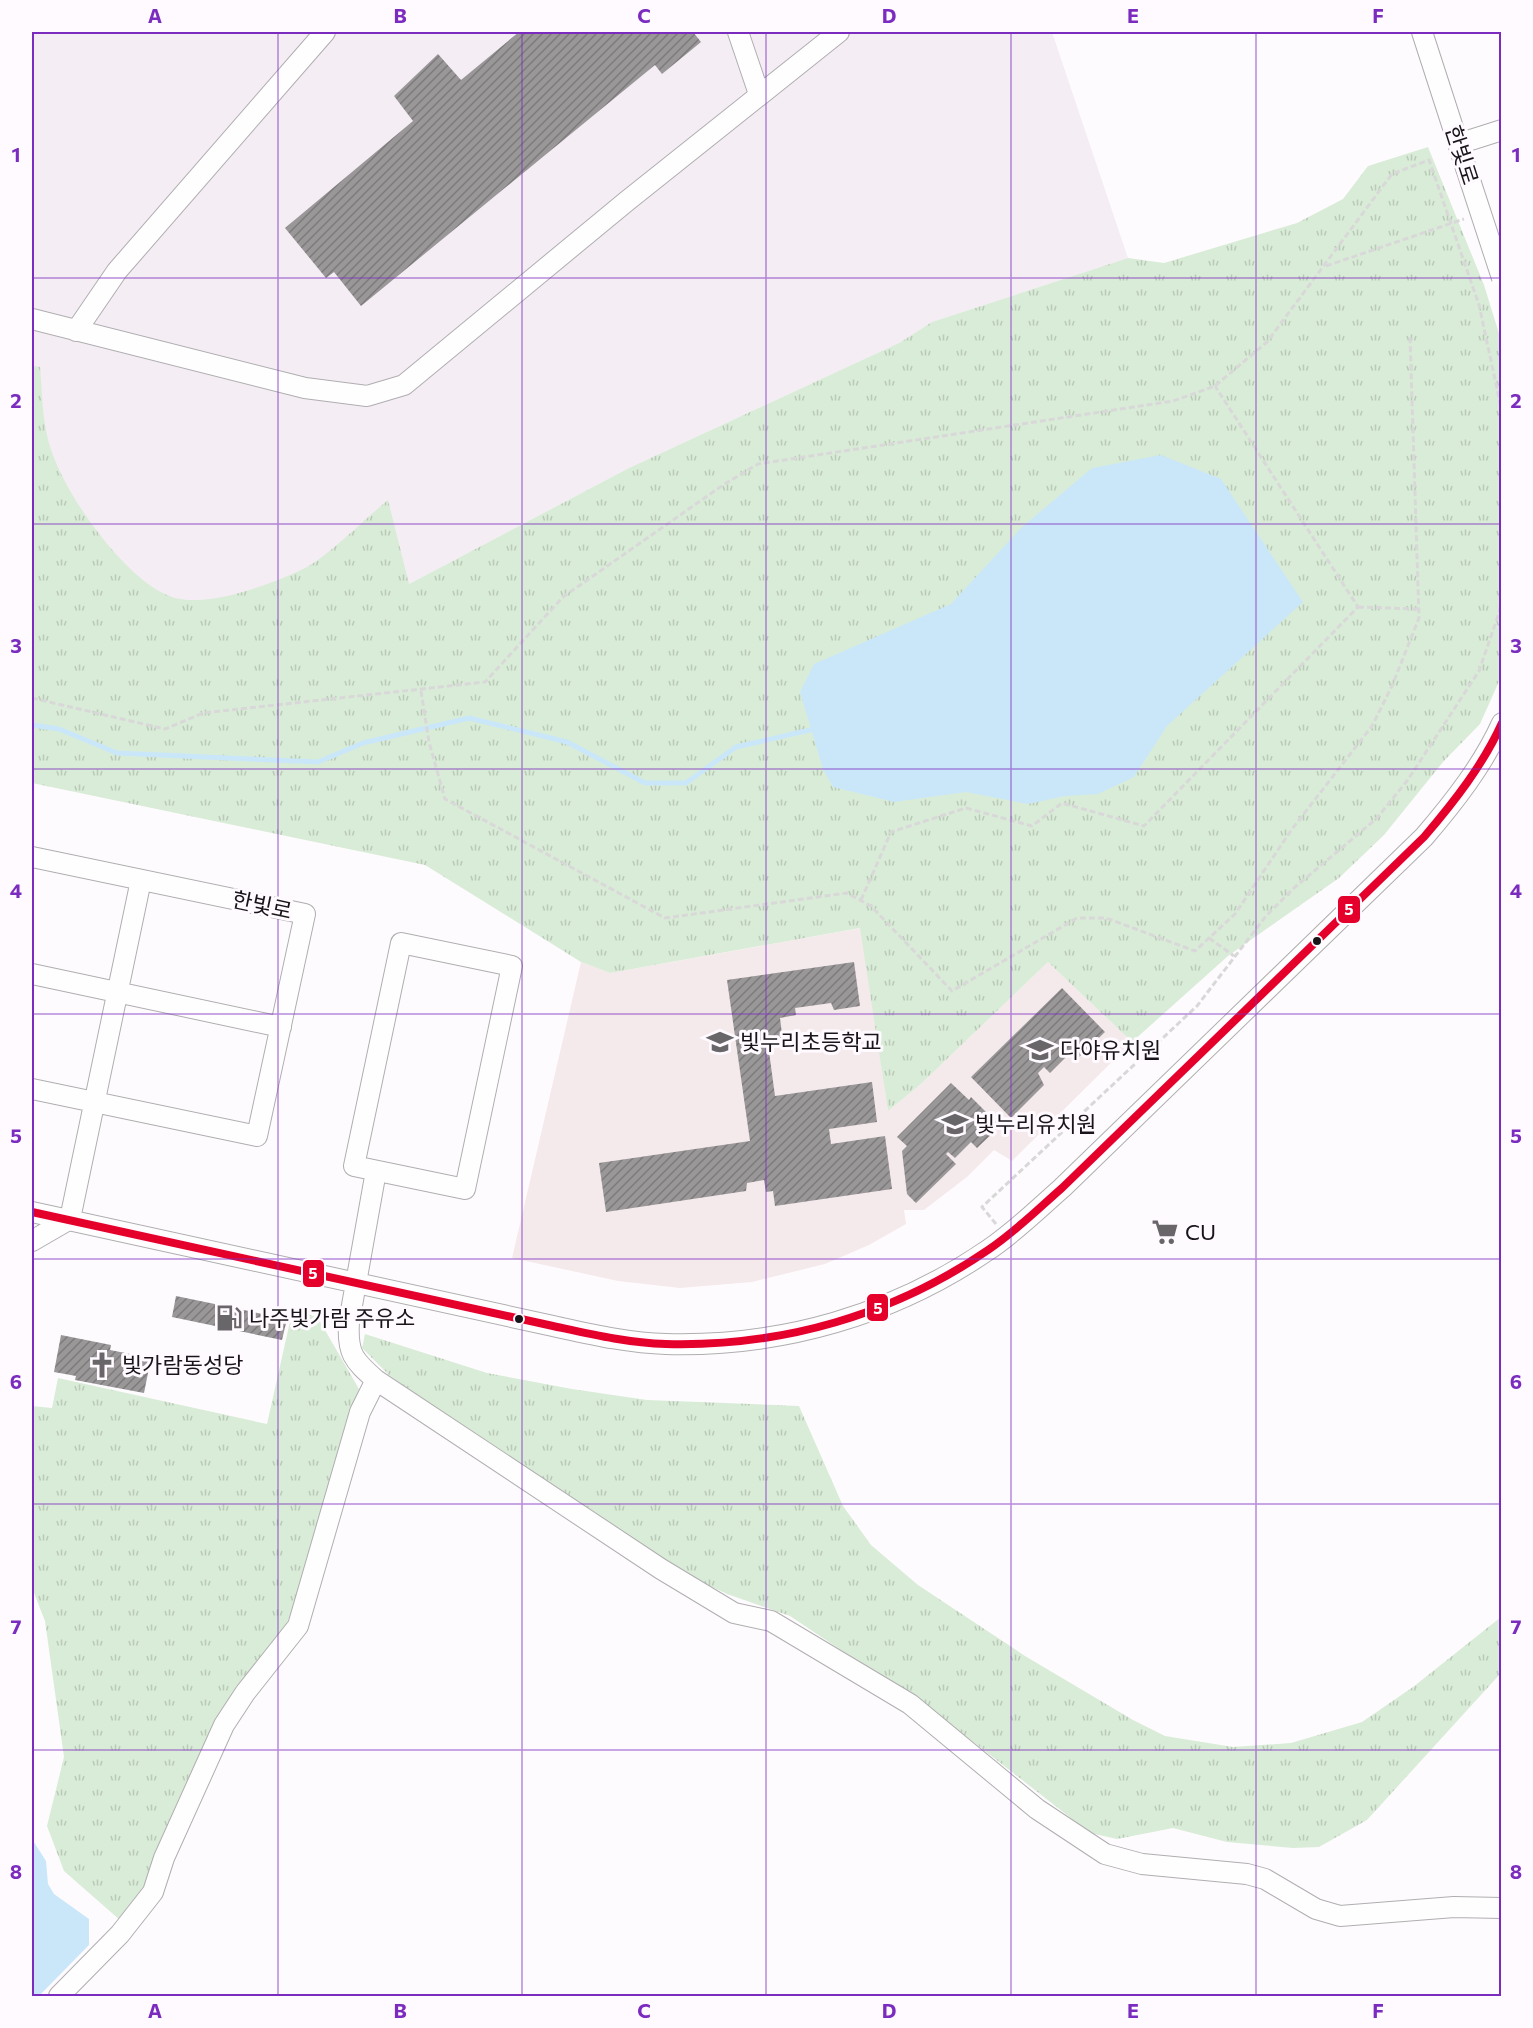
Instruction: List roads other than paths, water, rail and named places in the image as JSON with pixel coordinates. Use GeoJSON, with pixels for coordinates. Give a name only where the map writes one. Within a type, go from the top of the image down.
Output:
{"type":"FeatureCollection","features":[{"type":"Feature","properties":{"kind":"street"},"geometry":{"type":"LineString","coordinates":[[76,331],[117,271],[325,32]]}},
{"type":"Feature","properties":{"kind":"street"},"geometry":{"type":"LineString","coordinates":[[738,32],[759,94]]}},
{"type":"Feature","properties":{"kind":"street"},"geometry":{"type":"LineString","coordinates":[[32,319],[305,388],[367,396],[404,385],[838,32]]}},
{"type":"Feature","properties":{"kind":"street","name":"한빛로"},"geometry":{"type":"LineString","coordinates":[[1422,32],[1502,278]]}},
{"type":"Feature","properties":{"kind":"street"},"geometry":{"type":"LineString","coordinates":[[1458,144],[1502,130]]}},
{"type":"Feature","properties":{"kind":"street"},"geometry":{"type":"LineString","coordinates":[[32,1212],[595,1335],[664,1344],[706,1344],[819,1329],[853,1319],[940,1280],[1006,1237],[1062,1188],[1424,837],[1455,800],[1502,723]]}},
{"type":"Feature","properties":{"kind":"street","name":"한빛로"},"geometry":{"type":"LineString","coordinates":[[32,857],[304,915],[257,1137],[32,1089]]}},
{"type":"Feature","properties":{"kind":"street"},"geometry":{"type":"LineString","coordinates":[[32,1241],[70,1219],[141,880]]}},
{"type":"Feature","properties":{"kind":"street"},"geometry":{"type":"LineString","coordinates":[[401,943],[512,966],[465,1189],[376,1171],[354,1166],[401,943]]}},
{"type":"Feature","properties":{"kind":"street"},"geometry":{"type":"LineString","coordinates":[[32,974],[281,1027]]}},
{"type":"Feature","properties":{"kind":"street"},"geometry":{"type":"LineString","coordinates":[[376,1171],[355,1282],[348,1343],[360,1366],[376,1380],[661,1569],[734,1613],[771,1621],[910,1704],[1037,1809],[1105,1854],[1142,1864],[1247,1874],[1264,1880],[1316,1909],[1340,1916],[1454,1907],[1502,1908]]}},
{"type":"Feature","properties":{"kind":"street"},"geometry":{"type":"LineString","coordinates":[[59,1996],[120,1934],[153,1892],[164,1858],[224,1725],[245,1693],[298,1626],[360,1412],[376,1380]]}},
{"type":"Feature","properties":{"kind":"water"},"geometry":{"type":"Polygon","coordinates":[[[1161,455],[1221,479],[1303,602],[1167,726],[1134,777],[1098,794],[1065,796],[1028,804],[966,792],[894,802],[833,787],[823,769],[800,692],[814,664],[951,604],[1021,528],[1092,468],[1161,455]]]}},
{"type":"Feature","properties":{"kind":"water"},"geometry":{"type":"Polygon","coordinates":[[[32,1839],[46,1861],[48,1884],[54,1894],[89,1919],[89,1945],[39,1996],[32,1996],[32,1839]]]}},
{"type":"Feature","properties":{"kind":"waterway"},"geometry":{"type":"LineString","coordinates":[[32,725],[59,729],[117,753],[318,762],[363,743],[469,718],[567,742],[645,783],[686,783],[736,747],[810,730]]}},
{"type":"Feature","properties":{"kind":"place","name":"빛누리초등학교"},"geometry":{"type":"Point","coordinates":[720,1042]}},
{"type":"Feature","properties":{"kind":"place","name":"다야유치원"},"geometry":{"type":"Point","coordinates":[1040,1050]}},
{"type":"Feature","properties":{"kind":"place","name":"빛누리유치원"},"geometry":{"type":"Point","coordinates":[955,1124]}},
{"type":"Feature","properties":{"kind":"place","name":"CU"},"geometry":{"type":"Point","coordinates":[1165,1232]}},
{"type":"Feature","properties":{"kind":"place","name":"나주빛가람 주유소"},"geometry":{"type":"Point","coordinates":[229,1318]}},
{"type":"Feature","properties":{"kind":"place","name":"빛가람동성당"},"geometry":{"type":"Point","coordinates":[102,1365]}}]}
